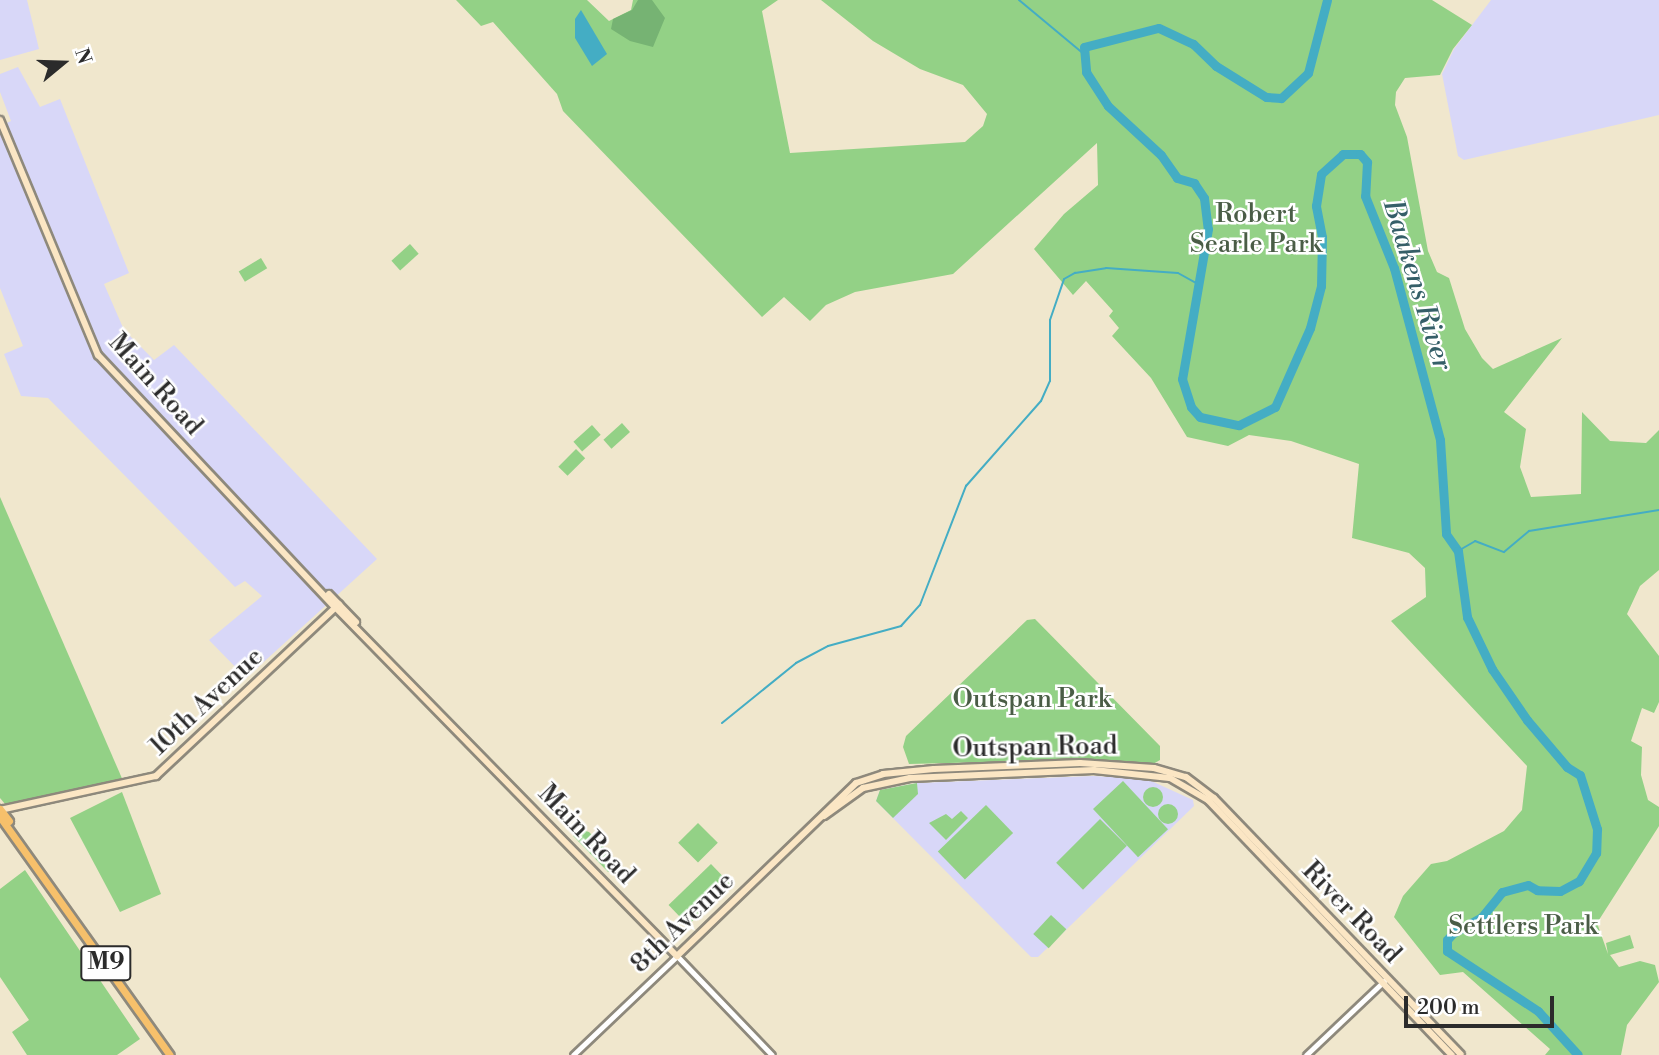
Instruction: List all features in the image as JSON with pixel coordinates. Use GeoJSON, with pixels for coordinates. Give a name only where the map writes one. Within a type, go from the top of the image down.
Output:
{"type":"FeatureCollection","features":[{"type":"Feature","properties":{"kind":"main road","name":"Main Road"},"geometry":{"type":"LineString","coordinates":[[0,120],[99,355],[372,642],[677,956]]}},
{"type":"Feature","properties":{"kind":"main road","name":"10th Avenue"},"geometry":{"type":"LineString","coordinates":[[0,812],[156,776],[337,605]]}},
{"type":"Feature","properties":{"kind":"main road","name":"Outspan Road"},"geometry":{"type":"LineString","coordinates":[[851,787],[907,771],[1097,763],[1176,773],[1211,799]]}},
{"type":"Feature","properties":{"kind":"main road","name":"Outspan Road"},"geometry":{"type":"LineString","coordinates":[[857,793],[885,781],[926,776],[1094,770],[1160,775],[1211,799]]}},
{"type":"Feature","properties":{"kind":"main road","name":"8th Avenue"},"geometry":{"type":"LineString","coordinates":[[677,956],[851,787]]}},
{"type":"Feature","properties":{"kind":"main road","name":"8th Avenue"},"geometry":{"type":"LineString","coordinates":[[819,819],[857,793]]}},
{"type":"Feature","properties":{"kind":"main road","name":"River Road"},"geometry":{"type":"LineString","coordinates":[[1211,799],[1385,981],[1451,1055]]}},
{"type":"Feature","properties":{"kind":"main road","name":"M9"},"geometry":{"type":"LineString","coordinates":[[0,812],[170,1055]]}},
{"type":"Feature","properties":{"kind":"main road","name":"River Road"},"geometry":{"type":"LineString","coordinates":[[1412,1010],[1461,1055]]}},
{"type":"Feature","properties":{"kind":"street","name":"8th Avenue"},"geometry":{"type":"LineString","coordinates":[[573,1055],[677,956]]}},
{"type":"Feature","properties":{"kind":"street","name":"Main Road"},"geometry":{"type":"LineString","coordinates":[[677,956],[772,1055]]}},
{"type":"Feature","properties":{"kind":"street"},"geometry":{"type":"LineString","coordinates":[[1307,1055],[1385,981]]}},
{"type":"Feature","properties":{"kind":"shaded area"},"geometry":{"type":"Polygon","coordinates":[[[0,0],[27,0],[39,49],[0,60],[0,0]]]}},
{"type":"Feature","properties":{"kind":"shaded area"},"geometry":{"type":"Polygon","coordinates":[[[1491,0],[1659,0],[1659,115],[1464,160],[1458,156],[1442,74],[1454,49],[1491,0]]]}},
{"type":"Feature","properties":{"kind":"shaded area"},"geometry":{"type":"Polygon","coordinates":[[[18,67],[40,107],[60,99],[129,273],[104,284],[124,330],[154,360],[174,345],[377,559],[246,678],[209,640],[262,596],[245,581],[235,587],[48,398],[21,396],[4,354],[23,346],[0,288],[0,126],[11,121],[0,92],[0,74],[18,67]]]}},
{"type":"Feature","properties":{"kind":"shaded area"},"geometry":{"type":"Polygon","coordinates":[[[1093,776],[1147,779],[1193,800],[1194,806],[1038,957],[1031,957],[876,801],[880,790],[917,783],[1093,776]]]}},
{"type":"Feature","properties":{"kind":"green space","name":"Robert Searle Park"},"geometry":{"type":"Polygon","coordinates":[[[456,0],[587,0],[609,21],[631,10],[633,0],[778,0],[762,11],[790,153],[965,142],[983,126],[987,114],[963,85],[920,69],[873,41],[821,0],[1432,0],[1472,25],[1453,49],[1440,75],[1405,78],[1396,92],[1395,105],[1407,137],[1428,251],[1437,272],[1449,278],[1465,329],[1482,358],[1493,369],[1562,338],[1504,412],[1526,429],[1520,467],[1531,497],[1581,494],[1582,412],[1610,441],[1646,443],[1659,430],[1659,570],[1640,586],[1627,614],[1659,656],[1659,702],[1654,713],[1642,708],[1631,741],[1642,747],[1641,775],[1648,800],[1659,807],[1659,826],[1597,923],[1608,954],[1606,943],[1630,935],[1634,948],[1610,955],[1619,967],[1640,961],[1655,965],[1659,982],[1627,1025],[1621,1055],[1545,1055],[1550,1049],[1463,972],[1440,975],[1394,917],[1403,896],[1431,864],[1447,861],[1504,831],[1522,810],[1527,766],[1391,621],[1426,597],[1425,568],[1409,553],[1352,538],[1359,464],[1291,441],[1249,435],[1228,446],[1187,437],[1151,378],[1112,336],[1119,328],[1109,316],[1113,311],[1086,281],[1073,295],[1034,249],[1064,214],[1098,185],[1097,143],[953,274],[855,292],[826,305],[810,321],[784,297],[762,317],[563,111],[557,94],[493,22],[481,26],[456,0]]]}},
{"type":"Feature","properties":{"kind":"green space"},"geometry":{"type":"Polygon","coordinates":[[[638,0],[652,0],[665,18],[653,47],[630,41],[611,29],[613,19],[632,10],[638,0]]]}},
{"type":"Feature","properties":{"kind":"green space"},"geometry":{"type":"Polygon","coordinates":[[[410,244],[419,254],[400,270],[391,261],[410,244]]]}},
{"type":"Feature","properties":{"kind":"green space"},"geometry":{"type":"Polygon","coordinates":[[[261,258],[267,268],[245,282],[239,271],[261,258]]]}},
{"type":"Feature","properties":{"kind":"green space"},"geometry":{"type":"Polygon","coordinates":[[[622,423],[630,432],[611,449],[603,440],[622,423]]]}},
{"type":"Feature","properties":{"kind":"green space"},"geometry":{"type":"Polygon","coordinates":[[[592,425],[601,435],[582,451],[573,442],[592,425]]]}},
{"type":"Feature","properties":{"kind":"green space"},"geometry":{"type":"Polygon","coordinates":[[[576,449],[585,458],[568,476],[558,467],[576,449]]]}},
{"type":"Feature","properties":{"kind":"green space"},"geometry":{"type":"Polygon","coordinates":[[[0,497],[124,783],[5,804],[0,798],[0,497]]]}},
{"type":"Feature","properties":{"kind":"green space","name":"Outspan Park"},"geometry":{"type":"Polygon","coordinates":[[[1035,619],[1160,746],[1160,760],[1153,764],[1070,760],[909,764],[903,747],[906,736],[1027,620],[1035,619]]]}},
{"type":"Feature","properties":{"kind":"green space"},"geometry":{"type":"Polygon","coordinates":[[[1123,781],[1168,829],[1138,857],[1093,809],[1123,781]]]}},
{"type":"Feature","properties":{"kind":"green space"},"geometry":{"type":"Polygon","coordinates":[[[917,783],[918,794],[893,818],[876,801],[880,790],[917,783]]]}},
{"type":"Feature","properties":{"kind":"green space"},"geometry":{"type":"Polygon","coordinates":[[[1149,787],[1157,787],[1163,797],[1157,807],[1149,807],[1143,801],[1143,793],[1149,787]]]}},
{"type":"Feature","properties":{"kind":"green space"},"geometry":{"type":"Polygon","coordinates":[[[122,792],[161,894],[120,912],[70,818],[122,792]]]}},
{"type":"Feature","properties":{"kind":"green space"},"geometry":{"type":"Polygon","coordinates":[[[1164,804],[1172,804],[1178,814],[1172,824],[1164,824],[1158,818],[1158,810],[1164,804]]]}},
{"type":"Feature","properties":{"kind":"green space"},"geometry":{"type":"Polygon","coordinates":[[[986,805],[1013,833],[965,880],[938,852],[986,805]]]}},
{"type":"Feature","properties":{"kind":"green space"},"geometry":{"type":"Polygon","coordinates":[[[961,811],[968,818],[946,840],[929,823],[946,814],[952,819],[961,811]]]}},
{"type":"Feature","properties":{"kind":"green space"},"geometry":{"type":"Polygon","coordinates":[[[1100,819],[1127,846],[1083,890],[1056,863],[1100,819]]]}},
{"type":"Feature","properties":{"kind":"green space"},"geometry":{"type":"Polygon","coordinates":[[[698,823],[718,843],[698,863],[678,843],[698,823]]]}},
{"type":"Feature","properties":{"kind":"green space"},"geometry":{"type":"Polygon","coordinates":[[[579,829],[589,832],[611,855],[615,869],[608,872],[573,836],[579,829]]]}},
{"type":"Feature","properties":{"kind":"green space"},"geometry":{"type":"Polygon","coordinates":[[[711,864],[730,884],[688,925],[669,905],[711,864]]]}},
{"type":"Feature","properties":{"kind":"green space"},"geometry":{"type":"Polygon","coordinates":[[[25,870],[140,1039],[117,1055],[27,1055],[12,1032],[29,1020],[0,977],[0,889],[25,870]]]}},
{"type":"Feature","properties":{"kind":"green space"},"geometry":{"type":"Polygon","coordinates":[[[1051,915],[1066,929],[1049,948],[1033,934],[1051,915]]]}},
{"type":"Feature","properties":{"kind":"water"},"geometry":{"type":"Polygon","coordinates":[[[581,10],[607,54],[592,66],[575,38],[575,19],[581,10]]]}},
{"type":"Feature","properties":{"kind":"waterway"},"geometry":{"type":"LineString","coordinates":[[1019,0],[1085,55]]}},
{"type":"Feature","properties":{"kind":"waterway","name":"Baakens River"},"geometry":{"type":"LineString","coordinates":[[1327,0],[1308,73],[1281,98],[1266,97],[1216,66],[1193,44],[1158,28],[1084,47],[1086,72],[1108,106],[1161,155],[1177,178],[1194,183],[1204,198],[1208,229],[1182,379],[1191,407],[1200,417],[1239,425],[1275,407],[1310,328],[1321,286],[1322,237],[1316,206],[1321,174],[1343,154],[1360,154],[1367,162],[1365,196],[1394,268],[1440,440],[1446,534],[1458,551],[1467,617],[1492,669],[1527,720],[1567,767],[1580,775],[1597,829],[1596,853],[1579,881],[1560,891],[1537,890],[1528,885],[1502,892],[1482,917],[1453,933],[1447,940],[1447,951],[1538,1011],[1578,1055]]}},
{"type":"Feature","properties":{"kind":"waterway"},"geometry":{"type":"LineString","coordinates":[[722,723],[796,663],[828,646],[901,626],[920,605],[966,486],[1041,401],[1050,381],[1050,320],[1064,279],[1075,273],[1106,268],[1178,273],[1200,285]]}},
{"type":"Feature","properties":{"kind":"waterway"},"geometry":{"type":"LineString","coordinates":[[1458,551],[1475,541],[1504,552],[1529,531],[1659,510]]}},
{"type":"Feature","properties":{"kind":"park label","name":"Settlers Park"},"geometry":{"type":"Point","coordinates":[1523,927]}}]}
